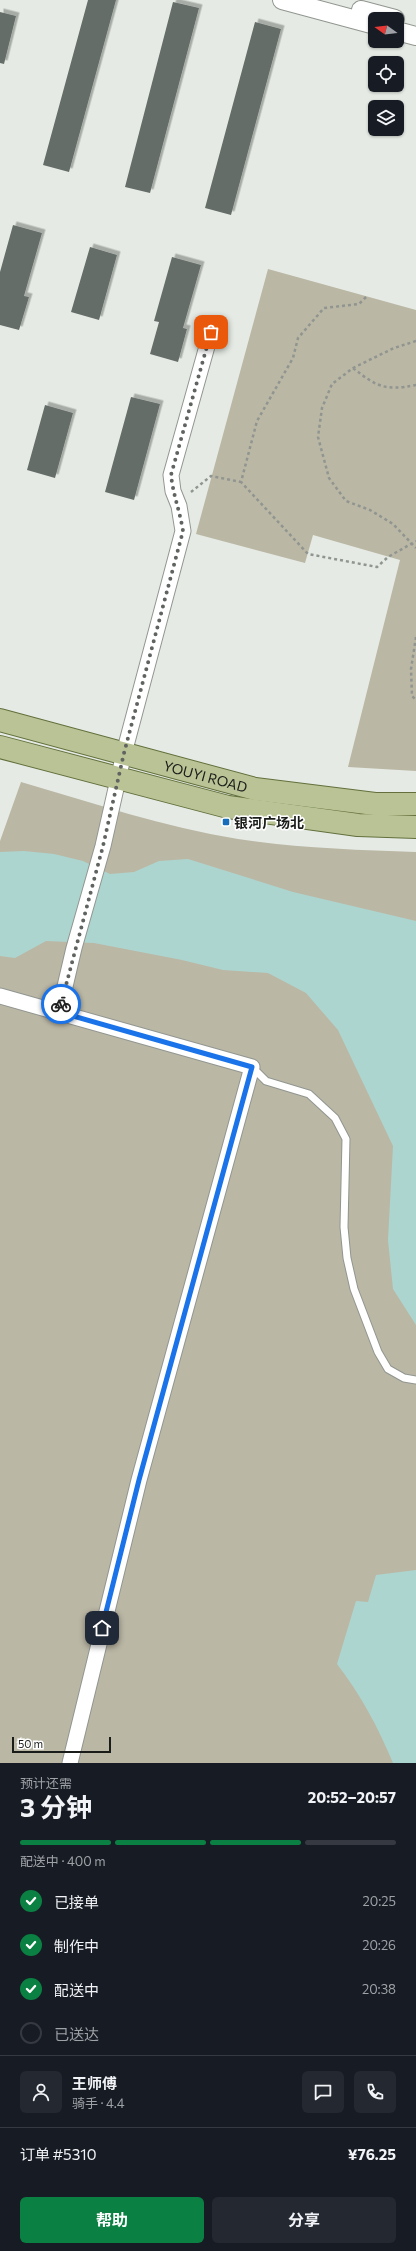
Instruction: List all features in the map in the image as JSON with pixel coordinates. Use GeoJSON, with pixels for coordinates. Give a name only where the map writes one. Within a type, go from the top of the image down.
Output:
{"type":"FeatureCollection","features":[{"type":"Feature","properties":{"kind":"main road","name":"YOUYI ROAD"},"geometry":{"type":"LineString","coordinates":[[0,720],[255,789],[375,804],[416,804]]}},
{"type":"Feature","properties":{"kind":"main road","name":"YOUYI ROAD"},"geometry":{"type":"LineString","coordinates":[[0,747],[228,807],[262,813],[358,825],[416,827]]}},
{"type":"Feature","properties":{"kind":"street"},"geometry":{"type":"LineString","coordinates":[[282,0],[368,23]]}},
{"type":"Feature","properties":{"kind":"street"},"geometry":{"type":"LineString","coordinates":[[323,0],[369,12]]}},
{"type":"Feature","properties":{"kind":"street"},"geometry":{"type":"LineString","coordinates":[[404,21],[416,25]]}},
{"type":"Feature","properties":{"kind":"street"},"geometry":{"type":"LineString","coordinates":[[404,33],[416,36]]}},
{"type":"Feature","properties":{"kind":"street"},"geometry":{"type":"LineString","coordinates":[[59,1012],[74,948],[103,846],[117,778],[183,531],[179,506],[173,491],[171,475],[211,332]]}},
{"type":"Feature","properties":{"kind":"street"},"geometry":{"type":"LineString","coordinates":[[0,996],[252,1067],[139,1480],[70,1763]]}},
{"type":"Feature","properties":{"kind":"lane"},"geometry":{"type":"LineString","coordinates":[[252,1067],[266,1081],[310,1094],[335,1118],[346,1139],[344,1227],[347,1258],[354,1289],[378,1352],[388,1369],[404,1378],[416,1380]]}},
{"type":"Feature","properties":{"kind":"path"},"geometry":{"type":"LineString","coordinates":[[241,482],[257,422],[293,358],[298,338],[324,308],[359,304],[366,297]]}},
{"type":"Feature","properties":{"kind":"path"},"geometry":{"type":"LineString","coordinates":[[416,341],[394,348],[353,368],[332,384],[322,408],[318,437],[329,478],[346,501],[370,510],[393,524],[413,543],[416,548]]}},
{"type":"Feature","properties":{"kind":"path"},"geometry":{"type":"LineString","coordinates":[[353,368],[369,381],[384,388],[416,385]]}},
{"type":"Feature","properties":{"kind":"path"},"geometry":{"type":"LineString","coordinates":[[191,492],[211,476],[241,482],[308,554],[377,567],[388,557],[416,541]]}},
{"type":"Feature","properties":{"kind":"path"},"geometry":{"type":"LineString","coordinates":[[416,637],[411,669],[412,696],[416,700]]}},
{"type":"Feature","properties":{"kind":"shaded area"},"geometry":{"type":"Polygon","coordinates":[[[268,269],[416,310],[416,771],[348,767],[400,560],[313,535],[305,563],[196,534],[268,269]]]}},
{"type":"Feature","properties":{"kind":"shaded area"},"geometry":{"type":"Polygon","coordinates":[[[21,782],[156,821],[238,839],[305,847],[416,852],[416,1763],[0,1763],[0,841],[21,782]]]}},
{"type":"Feature","properties":{"kind":"water"},"geometry":{"type":"Polygon","coordinates":[[[24,851],[54,854],[83,861],[110,874],[134,872],[159,861],[188,859],[293,892],[416,921],[416,1325],[393,1289],[388,1240],[393,1146],[338,1030],[306,993],[268,973],[223,970],[182,960],[94,943],[46,941],[15,958],[0,956],[0,852],[24,851]]]}},
{"type":"Feature","properties":{"kind":"water"},"geometry":{"type":"Polygon","coordinates":[[[416,1570],[416,1763],[393,1763],[354,1687],[337,1664],[356,1601],[368,1602],[376,1575],[416,1570]]]}},
{"type":"Feature","properties":{"kind":"building"},"geometry":{"type":"Polygon","coordinates":[[[88,0],[116,0],[69,172],[43,165],[88,0]]]}},
{"type":"Feature","properties":{"kind":"building"},"geometry":{"type":"Polygon","coordinates":[[[173,2],[199,8],[150,193],[125,187],[173,2]]]}},
{"type":"Feature","properties":{"kind":"building"},"geometry":{"type":"Polygon","coordinates":[[[0,12],[16,16],[4,64],[0,63],[0,12]]]}},
{"type":"Feature","properties":{"kind":"building"},"geometry":{"type":"Polygon","coordinates":[[[255,22],[281,29],[231,215],[205,208],[255,22]]]}},
{"type":"Feature","properties":{"kind":"building"},"geometry":{"type":"Polygon","coordinates":[[[13,225],[42,233],[24,296],[29,297],[19,330],[0,325],[0,272],[13,225]]]}},
{"type":"Feature","properties":{"kind":"building"},"geometry":{"type":"Polygon","coordinates":[[[90,247],[117,255],[99,320],[71,312],[90,247]]]}},
{"type":"Feature","properties":{"kind":"building"},"geometry":{"type":"Polygon","coordinates":[[[172,257],[201,265],[183,328],[187,329],[178,362],[150,354],[159,322],[154,321],[172,257]]]}},
{"type":"Feature","properties":{"kind":"building"},"geometry":{"type":"Polygon","coordinates":[[[131,397],[160,404],[134,500],[105,492],[131,397]]]}},
{"type":"Feature","properties":{"kind":"building"},"geometry":{"type":"Polygon","coordinates":[[[45,405],[73,413],[55,478],[27,470],[45,405]]]}},
{"type":"Feature","properties":{"kind":"way so far"},"geometry":{"type":"LineString","coordinates":[[61,1004],[74,948],[103,846],[117,778],[183,531],[179,506],[173,491],[171,475],[211,332]]}},
{"type":"Feature","properties":{"kind":"place","name":"银河广场北"},"geometry":{"type":"Point","coordinates":[226,822]}},
{"type":"Feature","properties":{"kind":"route"},"geometry":{"type":"LineString","coordinates":[[61,1004],[59,1012],[252,1067],[139,1480],[102,1628]]}}]}
